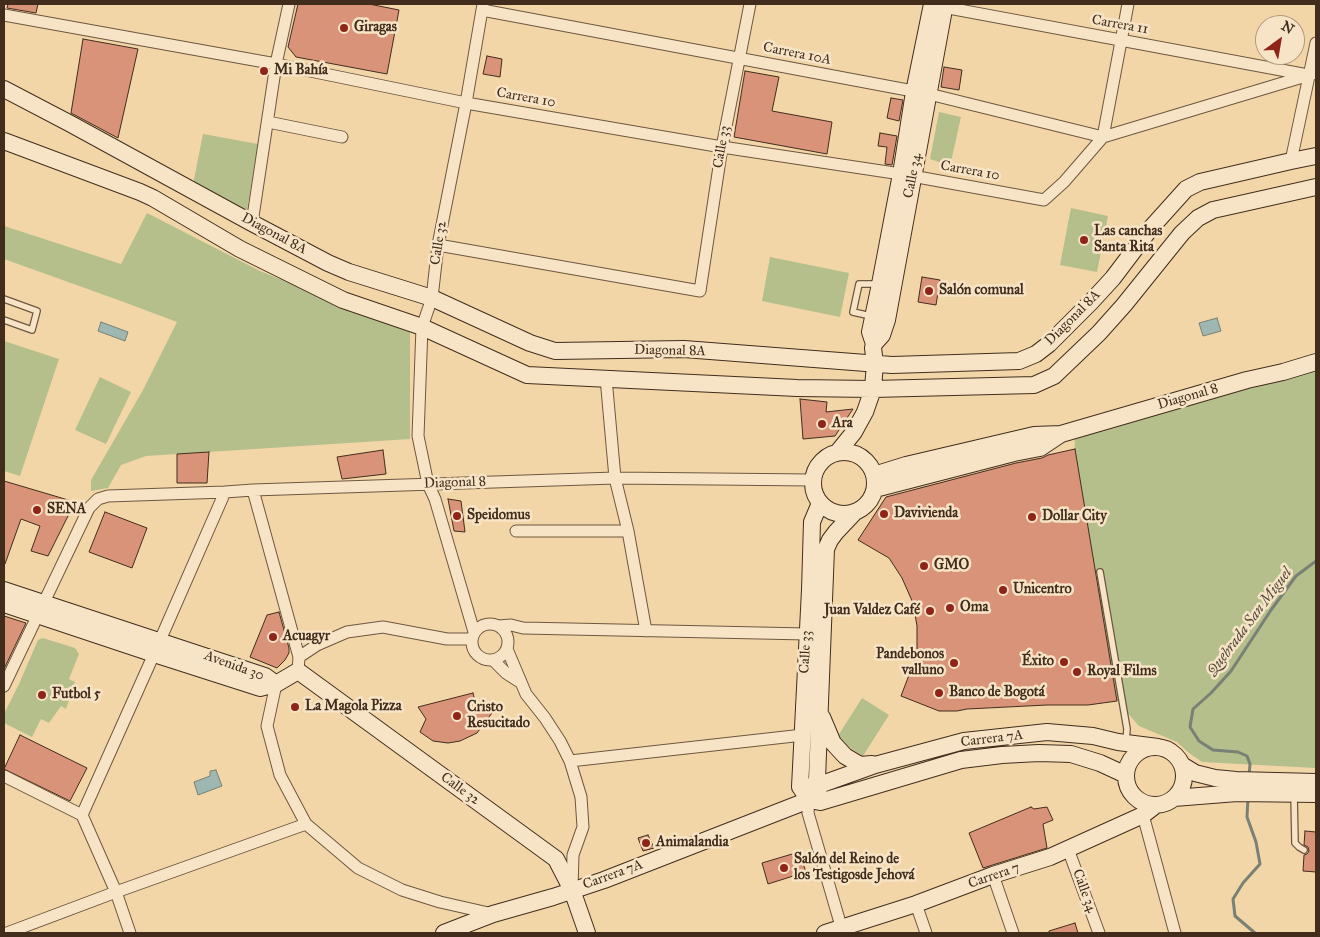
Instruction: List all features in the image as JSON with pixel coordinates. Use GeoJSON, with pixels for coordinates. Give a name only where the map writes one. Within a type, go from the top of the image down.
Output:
{"type":"FeatureCollection","features":[{"type":"Feature","properties":{"kind":"street"},"geometry":{"type":"LineString","coordinates":[[252,223],[276,64],[289,4]]}},
{"type":"Feature","properties":{"kind":"street","name":"Calle 33"},"geometry":{"type":"LineString","coordinates":[[438,245],[700,291],[722,147],[750,4]]}},
{"type":"Feature","properties":{"kind":"street"},"geometry":{"type":"LineString","coordinates":[[1128,4],[1103,137],[1313,74]]}},
{"type":"Feature","properties":{"kind":"street","name":"Carrera 11"},"geometry":{"type":"LineString","coordinates":[[935,5],[1313,74]]}},
{"type":"Feature","properties":{"kind":"street","name":"Calle 34"},"geometry":{"type":"LineString","coordinates":[[874,344],[882,335],[887,320],[907,175],[935,5]]}},
{"type":"Feature","properties":{"kind":"street","name":"Carrera 10A"},"geometry":{"type":"LineString","coordinates":[[483,7],[922,93],[1103,137]]}},
{"type":"Feature","properties":{"kind":"street","name":"Calle 32"},"geometry":{"type":"LineString","coordinates":[[472,636],[467,609],[435,499],[428,484],[418,436],[422,327],[432,298],[438,245],[483,7]]}},
{"type":"Feature","properties":{"kind":"street","name":"Carrera 10"},"geometry":{"type":"LineString","coordinates":[[4,15],[276,64],[466,103],[722,147],[907,175],[1044,200],[1064,182],[1103,137]]}},
{"type":"Feature","properties":{"kind":"street"},"geometry":{"type":"LineString","coordinates":[[1291,161],[1313,74],[1316,43]]}},
{"type":"Feature","properties":{"kind":"street","name":"Diagonal 8A"},"geometry":{"type":"LineString","coordinates":[[4,89],[252,223],[349,272],[432,298],[530,344],[555,351],[684,349],[892,365],[1019,361],[1036,354],[1049,344],[1096,296],[1113,278],[1150,228],[1186,189],[1200,182],[1316,156]]}},
{"type":"Feature","properties":{"kind":"street"},"geometry":{"type":"LineString","coordinates":[[268,122],[342,137]]}},
{"type":"Feature","properties":{"kind":"street","name":"Diagonal 8A"},"geometry":{"type":"LineString","coordinates":[[4,141],[140,192],[240,249],[343,300],[422,327],[527,375],[797,388],[873,389],[1034,385],[1054,376],[1099,333],[1182,233],[1198,218],[1213,210],[1316,187]]}},
{"type":"Feature","properties":{"kind":"street","name":"Calle 34"},"geometry":{"type":"LineString","coordinates":[[837,453],[854,432],[865,412],[873,389],[874,344],[870,332],[907,175]]}},
{"type":"Feature","properties":{"kind":"street","name":"Diagonal 8"},"geometry":{"type":"LineString","coordinates":[[874,482],[1040,448],[1061,434],[1316,362]]}},
{"type":"Feature","properties":{"kind":"street"},"geometry":{"type":"LineString","coordinates":[[606,378],[615,478],[628,531],[646,631]]}},
{"type":"Feature","properties":{"kind":"street"},"geometry":{"type":"LineString","coordinates":[[854,432],[857,455]]}},
{"type":"Feature","properties":{"kind":"street"},"geometry":{"type":"LineString","coordinates":[[844,452],[857,455],[870,467],[874,482],[872,497],[860,511],[842,515],[833,513],[820,503],[814,494],[812,480],[815,470],[820,462],[828,456],[844,452]]}},
{"type":"Feature","properties":{"kind":"street","name":"Diagonal 8"},"geometry":{"type":"LineString","coordinates":[[42,609],[89,508],[98,499],[108,496],[615,478],[812,480]]}},
{"type":"Feature","properties":{"kind":"street"},"geometry":{"type":"LineString","coordinates":[[253,490],[299,664]]}},
{"type":"Feature","properties":{"kind":"street"},"geometry":{"type":"LineString","coordinates":[[82,815],[225,492]]}},
{"type":"Feature","properties":{"kind":"street","name":"Calle 33"},"geometry":{"type":"LineString","coordinates":[[809,800],[800,787],[812,522],[820,503]]}},
{"type":"Feature","properties":{"kind":"street","name":"Calle 33"},"geometry":{"type":"LineString","coordinates":[[842,930],[808,813],[809,800],[817,779],[826,549],[836,532],[854,513]]}},
{"type":"Feature","properties":{"kind":"street"},"geometry":{"type":"LineString","coordinates":[[516,532],[628,531]]}},
{"type":"Feature","properties":{"kind":"street","name":"Avenida 30"},"geometry":{"type":"LineString","coordinates":[[4,590],[42,609],[157,648],[265,676],[276,684]]}},
{"type":"Feature","properties":{"kind":"street","name":"Avenida 30"},"geometry":{"type":"LineString","coordinates":[[4,604],[42,609]]}},
{"type":"Feature","properties":{"kind":"street"},"geometry":{"type":"LineString","coordinates":[[4,686],[42,609]]}},
{"type":"Feature","properties":{"kind":"street"},"geometry":{"type":"LineString","coordinates":[[467,609],[503,630],[520,682],[526,694],[560,741],[570,762],[581,797],[583,827],[573,855],[572,890]]}},
{"type":"Feature","properties":{"kind":"street"},"geometry":{"type":"LineString","coordinates":[[478,656],[472,645],[472,636],[478,628],[493,625],[511,624],[522,628],[807,634]]}},
{"type":"Feature","properties":{"kind":"street"},"geometry":{"type":"LineString","coordinates":[[472,636],[447,638],[383,627],[347,632],[317,645],[276,684],[267,726],[280,775],[306,824],[358,868],[402,890],[440,902],[493,914]]}},
{"type":"Feature","properties":{"kind":"street"},"geometry":{"type":"LineString","coordinates":[[447,638],[482,659],[492,660],[503,654],[507,644],[522,628]]}},
{"type":"Feature","properties":{"kind":"street"},"geometry":{"type":"LineString","coordinates":[[492,660],[506,673],[520,682]]}},
{"type":"Feature","properties":{"kind":"street","name":"Calle 32"},"geometry":{"type":"LineString","coordinates":[[299,664],[556,859],[572,890],[587,933]]}},
{"type":"Feature","properties":{"kind":"street"},"geometry":{"type":"LineString","coordinates":[[819,711],[833,743],[845,756],[860,765],[882,763]]}},
{"type":"Feature","properties":{"kind":"street","name":"Carrera 7A"},"geometry":{"type":"LineString","coordinates":[[444,933],[493,914],[604,880],[809,800],[822,784],[882,763],[964,741],[1047,732],[1094,736],[1158,748]]}},
{"type":"Feature","properties":{"kind":"street"},"geometry":{"type":"LineString","coordinates":[[570,762],[803,735]]}},
{"type":"Feature","properties":{"kind":"street"},"geometry":{"type":"LineString","coordinates":[[1174,798],[1182,786],[1183,772],[1182,766],[1175,755],[1158,748],[1148,748],[1139,752],[1129,762],[1126,775],[1127,782],[1135,797],[1148,804],[1150,810],[1175,933]]}},
{"type":"Feature","properties":{"kind":"street","name":"Carrera 7A"},"geometry":{"type":"LineString","coordinates":[[809,800],[820,802],[961,760],[1002,755],[1071,754],[1100,763],[1126,775]]}},
{"type":"Feature","properties":{"kind":"street"},"geometry":{"type":"LineString","coordinates":[[1182,766],[1195,773],[1215,778],[1236,787]]}},
{"type":"Feature","properties":{"kind":"street"},"geometry":{"type":"LineString","coordinates":[[4,776],[82,815],[116,892],[130,933]]}},
{"type":"Feature","properties":{"kind":"street"},"geometry":{"type":"LineString","coordinates":[[1150,810],[1174,798],[1236,787],[1266,787],[1316,782]]}},
{"type":"Feature","properties":{"kind":"street"},"geometry":{"type":"LineString","coordinates":[[1266,787],[1294,794],[1316,794]]}},
{"type":"Feature","properties":{"kind":"street","name":"Carrera 7"},"geometry":{"type":"LineString","coordinates":[[825,933],[842,930],[993,875],[1050,857],[1150,810]]}},
{"type":"Feature","properties":{"kind":"street"},"geometry":{"type":"LineString","coordinates":[[7,933],[306,824]]}},
{"type":"Feature","properties":{"kind":"street","name":"Calle 34"},"geometry":{"type":"LineString","coordinates":[[1068,849],[1099,933]]}},
{"type":"Feature","properties":{"kind":"street"},"geometry":{"type":"LineString","coordinates":[[993,875],[1013,933]]}},
{"type":"Feature","properties":{"kind":"street"},"geometry":{"type":"LineString","coordinates":[[916,904],[926,933]]}},
{"type":"Feature","properties":{"kind":"lane"},"geometry":{"type":"LineString","coordinates":[[4,299],[37,311],[32,330],[4,320]]}},
{"type":"Feature","properties":{"kind":"lane"},"geometry":{"type":"LineString","coordinates":[[1100,572],[1127,729],[1126,743]]}},
{"type":"Feature","properties":{"kind":"lane"},"geometry":{"type":"LineString","coordinates":[[1294,794],[1295,843],[1304,850]]}},
{"type":"Feature","properties":{"kind":"green space"},"geometry":{"type":"Polygon","coordinates":[[[939,112],[961,117],[950,166],[930,159],[939,112]]]}},
{"type":"Feature","properties":{"kind":"green space"},"geometry":{"type":"Polygon","coordinates":[[[203,134],[258,144],[247,210],[193,184],[203,134]]]}},
{"type":"Feature","properties":{"kind":"green space","name":"Las canchas Santa Rita"},"geometry":{"type":"Polygon","coordinates":[[[1071,208],[1108,216],[1097,272],[1060,265],[1071,208]]]}},
{"type":"Feature","properties":{"kind":"green space"},"geometry":{"type":"Polygon","coordinates":[[[147,213],[260,271],[410,332],[410,439],[146,456],[121,465],[108,488],[91,491],[91,480],[143,390],[177,322],[4,259],[4,226],[121,264],[147,213]]]}},
{"type":"Feature","properties":{"kind":"green space"},"geometry":{"type":"Polygon","coordinates":[[[770,257],[849,273],[840,317],[762,301],[770,257]]]}},
{"type":"Feature","properties":{"kind":"green space"},"geometry":{"type":"Polygon","coordinates":[[[4,341],[59,359],[20,476],[4,471],[4,341]]]}},
{"type":"Feature","properties":{"kind":"green space"},"geometry":{"type":"Polygon","coordinates":[[[1316,362],[1316,768],[1202,762],[1177,742],[1139,726],[1117,701],[1075,449],[1074,427],[1316,362]]]}},
{"type":"Feature","properties":{"kind":"green space"},"geometry":{"type":"Polygon","coordinates":[[[100,377],[131,392],[106,444],[75,430],[100,377]]]}},
{"type":"Feature","properties":{"kind":"green space","name":"Futbol 5"},"geometry":{"type":"Polygon","coordinates":[[[43,638],[75,648],[79,654],[69,679],[75,682],[66,709],[61,706],[49,723],[41,719],[32,737],[4,723],[4,714],[38,640],[43,638]]]}},
{"type":"Feature","properties":{"kind":"green space"},"geometry":{"type":"Polygon","coordinates":[[[862,698],[889,715],[863,756],[836,739],[862,698]]]}},
{"type":"Feature","properties":{"kind":"water"},"geometry":{"type":"Polygon","coordinates":[[[1217,318],[1221,331],[1203,336],[1199,323],[1217,318]]]}},
{"type":"Feature","properties":{"kind":"water"},"geometry":{"type":"Polygon","coordinates":[[[101,322],[128,332],[125,341],[98,331],[101,322]]]}},
{"type":"Feature","properties":{"kind":"water"},"geometry":{"type":"Polygon","coordinates":[[[216,770],[222,786],[198,795],[194,782],[210,776],[210,771],[216,770]]]}},
{"type":"Feature","properties":{"kind":"building"},"geometry":{"type":"Polygon","coordinates":[[[8,4],[38,4],[36,13],[7,8],[8,4]]]}},
{"type":"Feature","properties":{"kind":"building","name":"Giragas"},"geometry":{"type":"Polygon","coordinates":[[[298,4],[369,4],[399,10],[387,74],[296,57],[288,47],[298,4]]]}},
{"type":"Feature","properties":{"kind":"building"},"geometry":{"type":"Polygon","coordinates":[[[83,39],[138,49],[118,138],[71,113],[83,39]]]}},
{"type":"Feature","properties":{"kind":"building"},"geometry":{"type":"Polygon","coordinates":[[[487,56],[502,59],[500,77],[483,74],[487,56]]]}},
{"type":"Feature","properties":{"kind":"building"},"geometry":{"type":"Polygon","coordinates":[[[944,67],[962,70],[959,90],[941,87],[944,67]]]}},
{"type":"Feature","properties":{"kind":"building"},"geometry":{"type":"Polygon","coordinates":[[[745,71],[779,77],[772,111],[832,122],[827,154],[734,137],[745,71]]]}},
{"type":"Feature","properties":{"kind":"building"},"geometry":{"type":"Polygon","coordinates":[[[891,98],[903,100],[899,121],[887,118],[891,98]]]}},
{"type":"Feature","properties":{"kind":"building"},"geometry":{"type":"Polygon","coordinates":[[[880,133],[897,136],[892,165],[885,164],[887,147],[878,146],[880,133]]]}},
{"type":"Feature","properties":{"kind":"building","name":"Salón comunal"},"geometry":{"type":"Polygon","coordinates":[[[922,277],[940,280],[936,305],[918,302],[922,277]]]}},
{"type":"Feature","properties":{"kind":"building","name":"Ara"},"geometry":{"type":"Polygon","coordinates":[[[800,399],[827,402],[826,412],[853,409],[835,436],[803,439],[800,399]]]}},
{"type":"Feature","properties":{"kind":"building","name":"Unicentro"},"geometry":{"type":"Polygon","coordinates":[[[1075,449],[1117,701],[1088,705],[1047,705],[939,711],[901,696],[917,654],[917,626],[913,603],[902,578],[889,558],[858,540],[886,497],[1075,449]]]}},
{"type":"Feature","properties":{"kind":"building"},"geometry":{"type":"Polygon","coordinates":[[[383,450],[386,474],[342,479],[337,457],[383,450]]]}},
{"type":"Feature","properties":{"kind":"building"},"geometry":{"type":"Polygon","coordinates":[[[209,452],[207,483],[177,483],[177,454],[209,452]]]}},
{"type":"Feature","properties":{"kind":"building","name":"SENA"},"geometry":{"type":"Polygon","coordinates":[[[4,481],[75,502],[48,556],[31,551],[40,526],[21,519],[4,564],[4,481]]]}},
{"type":"Feature","properties":{"kind":"building","name":"Speidomus"},"geometry":{"type":"Polygon","coordinates":[[[448,499],[461,501],[465,532],[454,531],[448,499]]]}},
{"type":"Feature","properties":{"kind":"building"},"geometry":{"type":"Polygon","coordinates":[[[105,512],[147,528],[132,568],[89,552],[105,512]]]}},
{"type":"Feature","properties":{"kind":"building","name":"Acuagyr"},"geometry":{"type":"Polygon","coordinates":[[[279,612],[289,653],[277,668],[250,657],[267,615],[279,612]]]}},
{"type":"Feature","properties":{"kind":"building"},"geometry":{"type":"Polygon","coordinates":[[[4,616],[26,623],[4,669],[4,616]]]}},
{"type":"Feature","properties":{"kind":"building","name":"Cristo Resucitado"},"geometry":{"type":"Polygon","coordinates":[[[473,693],[476,705],[492,713],[477,733],[460,741],[448,743],[433,741],[420,732],[426,719],[418,707],[473,693]]]}},
{"type":"Feature","properties":{"kind":"building"},"geometry":{"type":"Polygon","coordinates":[[[20,735],[87,768],[70,801],[4,769],[20,735]]]}},
{"type":"Feature","properties":{"kind":"building"},"geometry":{"type":"Polygon","coordinates":[[[1031,807],[1034,809],[1047,807],[1053,820],[1043,824],[1047,848],[983,868],[969,833],[1031,807]]]}},
{"type":"Feature","properties":{"kind":"building"},"geometry":{"type":"Polygon","coordinates":[[[1305,831],[1316,832],[1316,872],[1303,871],[1304,855],[1309,851],[1308,847],[1304,845],[1305,831]]]}},
{"type":"Feature","properties":{"kind":"building","name":"Animalandia"},"geometry":{"type":"Polygon","coordinates":[[[648,835],[654,848],[643,851],[638,838],[648,835]]]}},
{"type":"Feature","properties":{"kind":"building","name":"Salón del Reino de los Testigosde Jehová"},"geometry":{"type":"Polygon","coordinates":[[[799,852],[806,872],[768,884],[762,863],[799,852]]]}},
{"type":"Feature","properties":{"kind":"building"},"geometry":{"type":"Polygon","coordinates":[[[1075,923],[1078,933],[1049,933],[1049,931],[1075,923]]]}},
{"type":"Feature","properties":{"kind":"waterway","name":"Quebrada San Miguel"},"geometry":{"type":"LineString","coordinates":[[1249,776],[1250,764],[1247,756],[1238,752],[1213,750],[1199,741],[1190,727],[1193,709],[1231,671],[1296,576],[1316,561]]}},
{"type":"Feature","properties":{"kind":"waterway","name":"Quebrada San Miguel"},"geometry":{"type":"LineString","coordinates":[[1248,798],[1247,817],[1256,842],[1260,864],[1243,883],[1233,899],[1235,916],[1255,933]]}},
{"type":"Feature","properties":{"kind":"place","name":"Giragas"},"geometry":{"type":"Point","coordinates":[344,28]}},
{"type":"Feature","properties":{"kind":"place","name":"Mi Bahía"},"geometry":{"type":"Point","coordinates":[264,71]}},
{"type":"Feature","properties":{"kind":"place","name":"Las canchas Santa Rita"},"geometry":{"type":"Point","coordinates":[1084,240]}},
{"type":"Feature","properties":{"kind":"place","name":"Salón comunal"},"geometry":{"type":"Point","coordinates":[929,291]}},
{"type":"Feature","properties":{"kind":"place","name":"Ara"},"geometry":{"type":"Point","coordinates":[822,424]}},
{"type":"Feature","properties":{"kind":"place","name":"SENA"},"geometry":{"type":"Point","coordinates":[37,510]}},
{"type":"Feature","properties":{"kind":"place","name":"Davivienda"},"geometry":{"type":"Point","coordinates":[884,514]}},
{"type":"Feature","properties":{"kind":"place","name":"Speidomus"},"geometry":{"type":"Point","coordinates":[457,516]}},
{"type":"Feature","properties":{"kind":"place","name":"Dollar City"},"geometry":{"type":"Point","coordinates":[1032,517]}},
{"type":"Feature","properties":{"kind":"place","name":"GMO"},"geometry":{"type":"Point","coordinates":[924,566]}},
{"type":"Feature","properties":{"kind":"place","name":"Unicentro"},"geometry":{"type":"Point","coordinates":[1003,590]}},
{"type":"Feature","properties":{"kind":"place","name":"Oma"},"geometry":{"type":"Point","coordinates":[950,608]}},
{"type":"Feature","properties":{"kind":"place","name":"Juan Valdez Café"},"geometry":{"type":"Point","coordinates":[930,611]}},
{"type":"Feature","properties":{"kind":"place","name":"Acuagyr"},"geometry":{"type":"Point","coordinates":[273,637]}},
{"type":"Feature","properties":{"kind":"place","name":"Éxito"},"geometry":{"type":"Point","coordinates":[1064,662]}},
{"type":"Feature","properties":{"kind":"place","name":"Pandebonos valluno"},"geometry":{"type":"Point","coordinates":[954,663]}},
{"type":"Feature","properties":{"kind":"place","name":"Royal Films"},"geometry":{"type":"Point","coordinates":[1077,672]}},
{"type":"Feature","properties":{"kind":"place","name":"Banco de Bogotá"},"geometry":{"type":"Point","coordinates":[939,693]}},
{"type":"Feature","properties":{"kind":"place","name":"Futbol 5"},"geometry":{"type":"Point","coordinates":[42,695]}},
{"type":"Feature","properties":{"kind":"place","name":"La Magola Pizza"},"geometry":{"type":"Point","coordinates":[295,707]}},
{"type":"Feature","properties":{"kind":"place","name":"Cristo Resucitado"},"geometry":{"type":"Point","coordinates":[457,716]}},
{"type":"Feature","properties":{"kind":"place","name":"Animalandia"},"geometry":{"type":"Point","coordinates":[646,843]}},
{"type":"Feature","properties":{"kind":"place","name":"Salón del Reino de los Testigosde Jehová"},"geometry":{"type":"Point","coordinates":[784,868]}}]}
